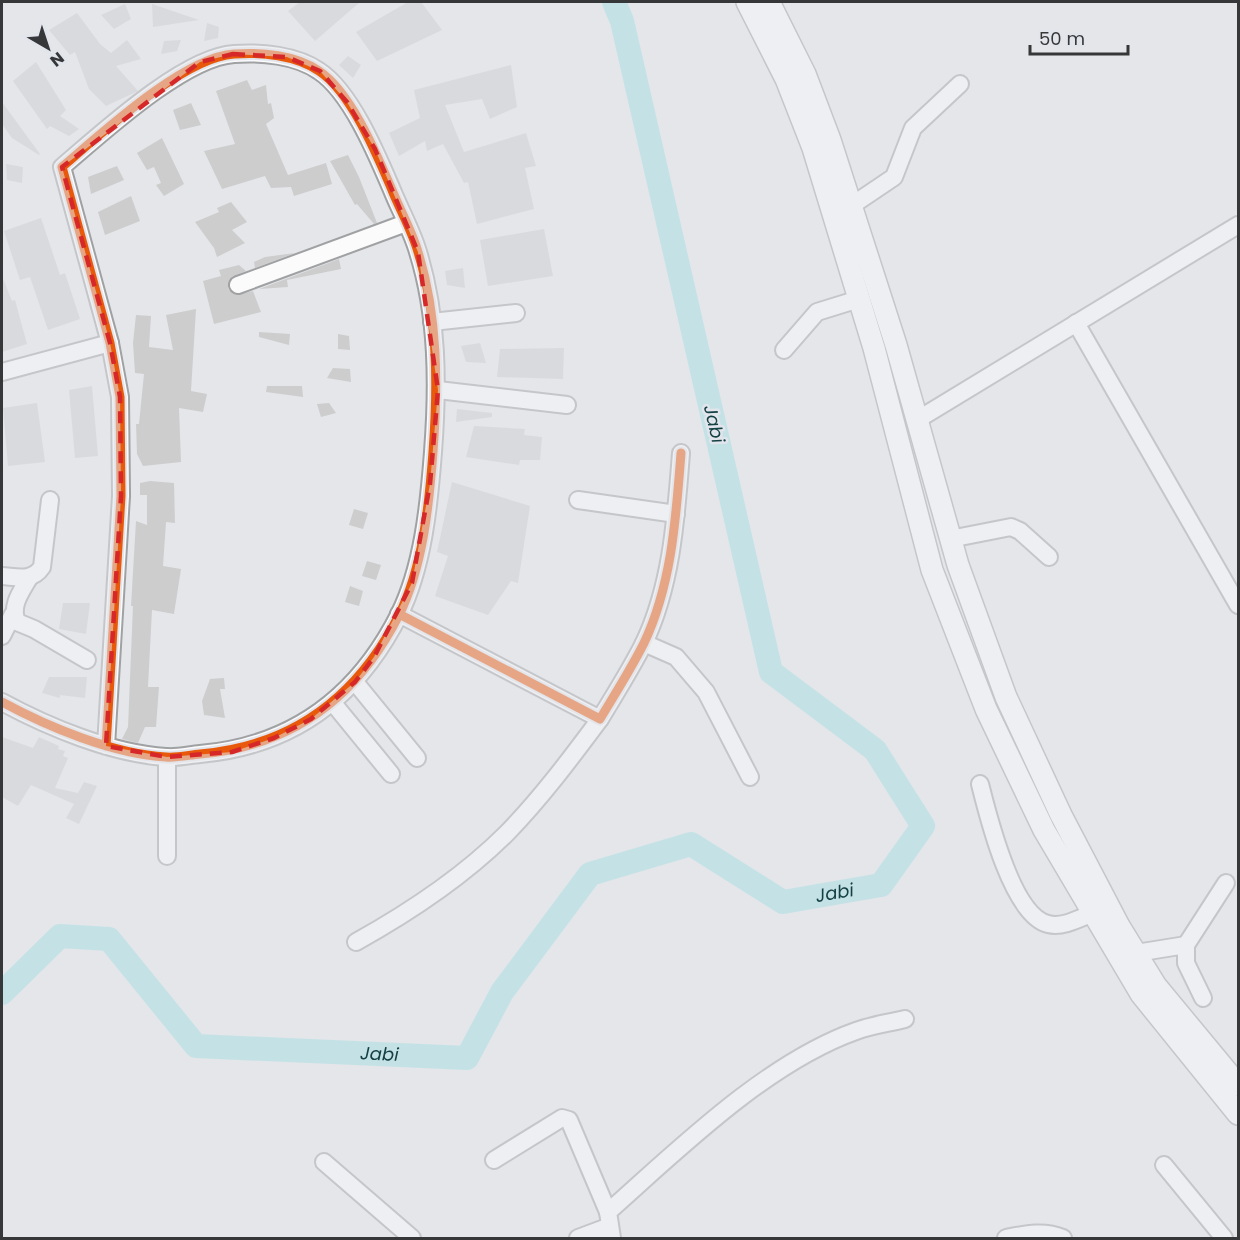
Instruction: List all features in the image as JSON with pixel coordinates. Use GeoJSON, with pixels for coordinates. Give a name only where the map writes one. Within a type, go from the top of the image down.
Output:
{"type":"FeatureCollection","features":[{"type":"Feature","properties":{"kind":"main road"},"geometry":{"type":"LineString","coordinates":[[747,2],[786,79],[813,148],[859,299],[932,570],[986,709],[1044,830],[1093,913],[1239,1085]]}},
{"type":"Feature","properties":{"kind":"main road"},"geometry":{"type":"LineString","coordinates":[[775,5],[805,74],[851,206],[917,420],[950,538],[1006,697],[1129,953],[1141,994],[1239,1114]]}},
{"type":"Feature","properties":{"kind":"street"},"geometry":{"type":"LineString","coordinates":[[2,702],[19,712],[106,746],[167,757],[232,752],[274,738],[311,719],[333,703],[355,682],[374,657],[399,614],[412,583],[423,534],[438,390],[432,322],[418,252],[375,149],[347,102],[320,71],[287,57],[233,54],[200,62],[111,125],[62,166],[110,343],[120,397],[121,496],[106,746]]}},
{"type":"Feature","properties":{"kind":"street"},"geometry":{"type":"LineString","coordinates":[[851,206],[894,177],[913,128],[960,84]]}},
{"type":"Feature","properties":{"kind":"street"},"geometry":{"type":"LineString","coordinates":[[238,285],[406,223]]}},
{"type":"Feature","properties":{"kind":"street"},"geometry":{"type":"LineString","coordinates":[[917,420],[1239,225]]}},
{"type":"Feature","properties":{"kind":"street"},"geometry":{"type":"LineString","coordinates":[[784,351],[817,312],[859,299]]}},
{"type":"Feature","properties":{"kind":"street"},"geometry":{"type":"LineString","coordinates":[[432,322],[516,313]]}},
{"type":"Feature","properties":{"kind":"street"},"geometry":{"type":"LineString","coordinates":[[1077,323],[1239,604]]}},
{"type":"Feature","properties":{"kind":"street"},"geometry":{"type":"LineString","coordinates":[[2,372],[110,343]]}},
{"type":"Feature","properties":{"kind":"street"},"geometry":{"type":"LineString","coordinates":[[438,390],[567,405]]}},
{"type":"Feature","properties":{"kind":"street"},"geometry":{"type":"LineString","coordinates":[[356,942],[401,916],[456,878],[506,834],[536,801],[600,719],[644,643],[663,591],[676,514],[681,453]]}},
{"type":"Feature","properties":{"kind":"street"},"geometry":{"type":"LineString","coordinates":[[2,576],[29,578],[38,574],[42,567],[50,500]]}},
{"type":"Feature","properties":{"kind":"street"},"geometry":{"type":"LineString","coordinates":[[578,500],[676,514]]}},
{"type":"Feature","properties":{"kind":"street"},"geometry":{"type":"LineString","coordinates":[[950,538],[1011,527],[1020,531],[1049,557]]}},
{"type":"Feature","properties":{"kind":"street"},"geometry":{"type":"LineString","coordinates":[[2,636],[13,614],[18,595],[29,578]]}},
{"type":"Feature","properties":{"kind":"street"},"geometry":{"type":"LineString","coordinates":[[13,614],[17,622],[33,628],[87,660]]}},
{"type":"Feature","properties":{"kind":"street"},"geometry":{"type":"LineString","coordinates":[[399,614],[600,719]]}},
{"type":"Feature","properties":{"kind":"street"},"geometry":{"type":"LineString","coordinates":[[644,643],[676,657],[706,692],[750,777]]}},
{"type":"Feature","properties":{"kind":"street"},"geometry":{"type":"LineString","coordinates":[[355,682],[417,758]]}},
{"type":"Feature","properties":{"kind":"street"},"geometry":{"type":"LineString","coordinates":[[333,703],[391,774]]}},
{"type":"Feature","properties":{"kind":"street"},"geometry":{"type":"LineString","coordinates":[[167,757],[167,856]]}},
{"type":"Feature","properties":{"kind":"street"},"geometry":{"type":"LineString","coordinates":[[980,784],[1004,866],[1034,916],[1048,924],[1062,924],[1093,913]]}},
{"type":"Feature","properties":{"kind":"street"},"geometry":{"type":"LineString","coordinates":[[1203,998],[1186,963],[1186,945],[1226,883]]}},
{"type":"Feature","properties":{"kind":"street"},"geometry":{"type":"LineString","coordinates":[[1129,953],[1186,945]]}},
{"type":"Feature","properties":{"kind":"street"},"geometry":{"type":"LineString","coordinates":[[578,1239],[610,1225],[721,1113],[802,1057],[856,1031],[906,1020]]}},
{"type":"Feature","properties":{"kind":"street"},"geometry":{"type":"LineString","coordinates":[[494,1160],[562,1118],[569,1120],[610,1225]]}},
{"type":"Feature","properties":{"kind":"street"},"geometry":{"type":"LineString","coordinates":[[324,1162],[412,1239]]}},
{"type":"Feature","properties":{"kind":"street"},"geometry":{"type":"LineString","coordinates":[[1164,1165],[1224,1239]]}},
{"type":"Feature","properties":{"kind":"street"},"geometry":{"type":"LineString","coordinates":[[1006,1239],[1034,1233],[1053,1234],[1063,1239]]}},
{"type":"Feature","properties":{"kind":"highlighted area"},"geometry":{"type":"Polygon","coordinates":[[[233,54],[287,57],[320,71],[347,102],[375,149],[418,252],[438,390],[430,484],[412,583],[374,657],[355,682],[311,719],[274,738],[232,752],[167,757],[106,746],[121,496],[120,397],[110,343],[62,167],[200,62],[233,54]]]}},
{"type":"Feature","properties":{"kind":"building"},"geometry":{"type":"Polygon","coordinates":[[[300,2],[360,2],[315,41],[288,11],[300,2]]]}},
{"type":"Feature","properties":{"kind":"building"},"geometry":{"type":"Polygon","coordinates":[[[408,2],[421,2],[442,30],[377,61],[356,32],[408,2]]]}},
{"type":"Feature","properties":{"kind":"building"},"geometry":{"type":"Polygon","coordinates":[[[125,4],[131,19],[114,29],[101,15],[125,4]]]}},
{"type":"Feature","properties":{"kind":"building"},"geometry":{"type":"Polygon","coordinates":[[[152,4],[199,20],[153,27],[152,4]]]}},
{"type":"Feature","properties":{"kind":"building"},"geometry":{"type":"Polygon","coordinates":[[[77,13],[100,44],[111,53],[127,40],[141,59],[116,66],[138,91],[106,106],[89,89],[75,52],[70,55],[49,30],[77,13]]]}},
{"type":"Feature","properties":{"kind":"building"},"geometry":{"type":"Polygon","coordinates":[[[207,23],[219,27],[218,38],[204,41],[207,23]]]}},
{"type":"Feature","properties":{"kind":"building"},"geometry":{"type":"Polygon","coordinates":[[[181,40],[177,51],[161,54],[164,41],[181,40]]]}},
{"type":"Feature","properties":{"kind":"building"},"geometry":{"type":"Polygon","coordinates":[[[348,56],[361,65],[353,78],[339,65],[348,56]]]}},
{"type":"Feature","properties":{"kind":"building"},"geometry":{"type":"Polygon","coordinates":[[[36,62],[66,110],[60,116],[79,129],[69,136],[50,126],[47,129],[13,81],[36,62]]]}},
{"type":"Feature","properties":{"kind":"building"},"geometry":{"type":"Polygon","coordinates":[[[511,65],[517,107],[490,119],[482,99],[445,105],[464,152],[526,133],[536,166],[525,168],[534,209],[477,224],[468,182],[464,183],[443,144],[427,151],[425,141],[399,156],[389,133],[420,118],[414,90],[511,65]]]}},
{"type":"Feature","properties":{"kind":"building"},"geometry":{"type":"Polygon","coordinates":[[[247,80],[252,90],[266,85],[268,104],[271,103],[274,118],[266,124],[288,175],[326,163],[332,184],[294,196],[291,187],[271,188],[265,176],[222,189],[204,151],[235,144],[216,91],[247,80]]]}},
{"type":"Feature","properties":{"kind":"building"},"geometry":{"type":"Polygon","coordinates":[[[2,102],[39,155],[12,138],[2,124],[2,102]]]}},
{"type":"Feature","properties":{"kind":"building"},"geometry":{"type":"Polygon","coordinates":[[[191,103],[201,125],[180,130],[173,110],[191,103]]]}},
{"type":"Feature","properties":{"kind":"building"},"geometry":{"type":"Polygon","coordinates":[[[162,138],[184,184],[164,196],[156,185],[161,183],[154,167],[147,170],[137,153],[162,138]]]}},
{"type":"Feature","properties":{"kind":"building"},"geometry":{"type":"Polygon","coordinates":[[[348,155],[377,223],[374,224],[357,204],[355,205],[330,161],[348,155]]]}},
{"type":"Feature","properties":{"kind":"building"},"geometry":{"type":"Polygon","coordinates":[[[6,164],[23,167],[22,183],[7,180],[6,164]]]}},
{"type":"Feature","properties":{"kind":"building"},"geometry":{"type":"Polygon","coordinates":[[[117,166],[124,180],[91,194],[88,177],[117,166]]]}},
{"type":"Feature","properties":{"kind":"building"},"geometry":{"type":"Polygon","coordinates":[[[131,196],[140,221],[105,235],[98,212],[131,196]]]}},
{"type":"Feature","properties":{"kind":"building"},"geometry":{"type":"Polygon","coordinates":[[[231,202],[247,222],[232,230],[245,243],[217,257],[214,248],[195,222],[219,212],[217,208],[231,202]]]}},
{"type":"Feature","properties":{"kind":"building"},"geometry":{"type":"Polygon","coordinates":[[[41,218],[60,275],[65,273],[80,319],[48,330],[30,277],[20,280],[4,231],[41,218]]]}},
{"type":"Feature","properties":{"kind":"building"},"geometry":{"type":"Polygon","coordinates":[[[544,229],[553,276],[488,286],[480,240],[544,229]]]}},
{"type":"Feature","properties":{"kind":"building"},"geometry":{"type":"Polygon","coordinates":[[[295,253],[255,268],[254,262],[265,257],[295,253]]]}},
{"type":"Feature","properties":{"kind":"building"},"geometry":{"type":"Polygon","coordinates":[[[339,259],[341,269],[287,280],[288,287],[259,289],[339,259]]]}},
{"type":"Feature","properties":{"kind":"building"},"geometry":{"type":"Polygon","coordinates":[[[239,265],[246,271],[230,278],[228,289],[237,295],[253,291],[261,312],[214,324],[203,281],[221,276],[219,270],[239,265]]]}},
{"type":"Feature","properties":{"kind":"building"},"geometry":{"type":"Polygon","coordinates":[[[463,268],[465,288],[447,285],[445,271],[463,268]]]}},
{"type":"Feature","properties":{"kind":"building"},"geometry":{"type":"Polygon","coordinates":[[[2,276],[12,301],[15,300],[27,344],[2,352],[2,276]]]}},
{"type":"Feature","properties":{"kind":"building"},"geometry":{"type":"Polygon","coordinates":[[[196,309],[191,391],[207,394],[203,412],[179,408],[181,462],[143,466],[137,454],[136,424],[139,424],[144,374],[135,373],[133,343],[136,315],[151,316],[149,347],[173,350],[166,315],[196,309]]]}},
{"type":"Feature","properties":{"kind":"building"},"geometry":{"type":"Polygon","coordinates":[[[259,332],[290,334],[289,345],[259,337],[259,332]]]}},
{"type":"Feature","properties":{"kind":"building"},"geometry":{"type":"Polygon","coordinates":[[[338,334],[349,336],[350,350],[338,349],[338,334]]]}},
{"type":"Feature","properties":{"kind":"building"},"geometry":{"type":"Polygon","coordinates":[[[480,343],[486,363],[466,362],[461,346],[480,343]]]}},
{"type":"Feature","properties":{"kind":"building"},"geometry":{"type":"Polygon","coordinates":[[[564,348],[563,379],[497,377],[500,349],[564,348]]]}},
{"type":"Feature","properties":{"kind":"building"},"geometry":{"type":"Polygon","coordinates":[[[333,368],[350,369],[351,382],[327,378],[333,368]]]}},
{"type":"Feature","properties":{"kind":"building"},"geometry":{"type":"Polygon","coordinates":[[[92,386],[98,456],[75,458],[69,390],[92,386]]]}},
{"type":"Feature","properties":{"kind":"building"},"geometry":{"type":"Polygon","coordinates":[[[267,386],[302,386],[303,397],[266,392],[267,386]]]}},
{"type":"Feature","properties":{"kind":"building"},"geometry":{"type":"Polygon","coordinates":[[[37,403],[45,462],[8,466],[3,408],[37,403]]]}},
{"type":"Feature","properties":{"kind":"building"},"geometry":{"type":"Polygon","coordinates":[[[329,403],[336,413],[321,417],[317,404],[329,403]]]}},
{"type":"Feature","properties":{"kind":"building"},"geometry":{"type":"Polygon","coordinates":[[[457,409],[492,413],[492,417],[456,422],[457,409]]]}},
{"type":"Feature","properties":{"kind":"building"},"geometry":{"type":"Polygon","coordinates":[[[474,426],[525,429],[524,435],[542,437],[540,460],[520,460],[519,465],[466,457],[474,426]]]}},
{"type":"Feature","properties":{"kind":"building"},"geometry":{"type":"Polygon","coordinates":[[[150,481],[174,483],[175,523],[166,522],[163,566],[181,569],[174,614],[152,610],[148,687],[159,687],[156,727],[145,727],[138,743],[122,739],[128,727],[136,521],[147,525],[147,495],[140,495],[140,483],[150,481]]]}},
{"type":"Feature","properties":{"kind":"building"},"geometry":{"type":"Polygon","coordinates":[[[452,482],[530,506],[518,583],[511,581],[488,615],[435,596],[448,556],[437,552],[452,482]]]}},
{"type":"Feature","properties":{"kind":"building"},"geometry":{"type":"Polygon","coordinates":[[[354,509],[368,513],[363,529],[349,525],[354,509]]]}},
{"type":"Feature","properties":{"kind":"building"},"geometry":{"type":"Polygon","coordinates":[[[367,561],[381,565],[376,580],[362,576],[367,561]]]}},
{"type":"Feature","properties":{"kind":"building"},"geometry":{"type":"Polygon","coordinates":[[[350,586],[363,591],[359,606],[345,602],[350,586]]]}},
{"type":"Feature","properties":{"kind":"building"},"geometry":{"type":"Polygon","coordinates":[[[63,603],[90,603],[86,634],[59,629],[63,603]]]}},
{"type":"Feature","properties":{"kind":"building"},"geometry":{"type":"Polygon","coordinates":[[[49,677],[87,677],[85,698],[60,695],[60,698],[42,693],[49,677]]]}},
{"type":"Feature","properties":{"kind":"building"},"geometry":{"type":"Polygon","coordinates":[[[224,678],[225,689],[220,689],[225,718],[204,715],[202,701],[210,679],[224,678]]]}},
{"type":"Feature","properties":{"kind":"building"},"geometry":{"type":"Polygon","coordinates":[[[2,737],[33,748],[39,737],[65,751],[63,756],[68,758],[55,788],[78,793],[84,782],[97,786],[79,824],[66,818],[74,804],[31,785],[18,806],[2,797],[2,737]]]}},
{"type":"Feature","properties":{"kind":"waterway","name":"Jabi"},"geometry":{"type":"LineString","coordinates":[[2,993],[60,936],[109,939],[196,1046],[467,1058],[502,992],[590,874],[691,844],[783,902],[881,885],[923,826],[875,750],[771,672],[622,21],[614,2]]}},
{"type":"Feature","properties":{"kind":"cycle path"},"geometry":{"type":"LineString","coordinates":[[2,702],[60,730],[81,738],[103,745],[124,751],[170,757],[233,749],[264,741],[318,713],[363,671],[399,615],[414,577],[424,535],[435,427],[435,351],[425,276],[413,236],[362,125],[331,81],[319,71],[300,61],[267,54],[234,54],[214,58],[168,82],[144,99],[62,167],[110,343],[120,397],[121,496],[106,746]]}},
{"type":"Feature","properties":{"kind":"cycle path"},"geometry":{"type":"LineString","coordinates":[[399,614],[600,719],[644,643],[661,597],[671,550],[681,453]]}}]}
